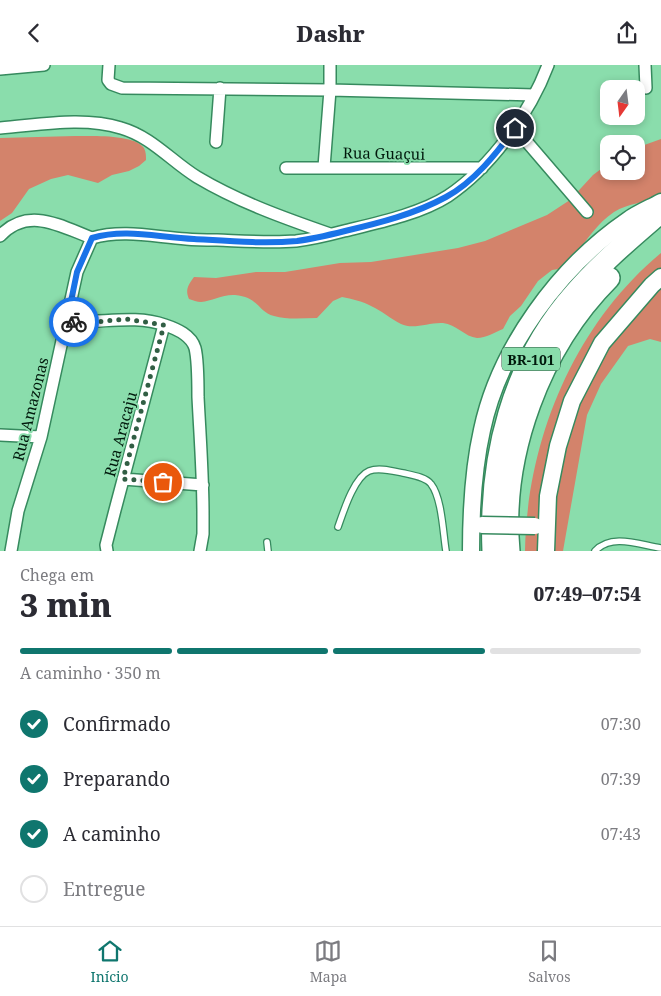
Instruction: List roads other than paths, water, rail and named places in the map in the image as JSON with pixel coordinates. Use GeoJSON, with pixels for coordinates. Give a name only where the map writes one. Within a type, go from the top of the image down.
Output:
{"type":"FeatureCollection","features":[{"type":"Feature","properties":{"kind":"highway","name":"BR-101"},"geometry":{"type":"LineString","coordinates":[[494,551],[493,514],[498,460],[513,397],[530,362],[545,335],[574,293],[608,259],[661,212]]}},
{"type":"Feature","properties":{"kind":"highway","name":"BR-101"},"geometry":{"type":"LineString","coordinates":[[509,551],[509,503],[514,459],[525,419],[540,380],[559,343],[591,297],[630,258],[661,231]]}},
{"type":"Feature","properties":{"kind":"street"},"geometry":{"type":"LineString","coordinates":[[0,69],[44,65]]}},
{"type":"Feature","properties":{"kind":"street"},"geometry":{"type":"LineString","coordinates":[[109,65],[108,80],[111,84],[122,87],[534,95]]}},
{"type":"Feature","properties":{"kind":"street"},"geometry":{"type":"LineString","coordinates":[[324,167],[330,65]]}},
{"type":"Feature","properties":{"kind":"street"},"geometry":{"type":"LineString","coordinates":[[0,236],[13,225],[24,220],[35,219],[92,238],[105,234],[124,233],[186,239],[298,241],[409,213],[446,197],[466,183],[482,168],[515,128],[534,95],[548,65]]}},
{"type":"Feature","properties":{"kind":"street"},"geometry":{"type":"LineString","coordinates":[[645,65],[646,89]]}},
{"type":"Feature","properties":{"kind":"street"},"geometry":{"type":"LineString","coordinates":[[216,142],[220,89]]}},
{"type":"Feature","properties":{"kind":"street"},"geometry":{"type":"LineString","coordinates":[[0,127],[82,122],[122,128],[141,135],[196,177],[273,215],[330,234]]}},
{"type":"Feature","properties":{"kind":"street"},"geometry":{"type":"LineString","coordinates":[[515,128],[587,212]]}},
{"type":"Feature","properties":{"kind":"street","name":"Rua Guaçui"},"geometry":{"type":"LineString","coordinates":[[286,168],[482,168]]}},
{"type":"Feature","properties":{"kind":"street"},"geometry":{"type":"LineString","coordinates":[[470,551],[476,524],[475,474],[484,422],[494,387],[526,324],[588,252],[630,219],[661,202]]}},
{"type":"Feature","properties":{"kind":"street","name":"Rua Amazonas"},"geometry":{"type":"LineString","coordinates":[[11,551],[18,511],[41,437],[77,272],[92,238]]}},
{"type":"Feature","properties":{"kind":"street"},"geometry":{"type":"LineString","coordinates":[[546,551],[541,526],[558,446],[572,401],[602,343],[661,277]]}},
{"type":"Feature","properties":{"kind":"street"},"geometry":{"type":"LineString","coordinates":[[67,321],[85,323],[126,319],[164,325],[189,337],[195,348],[203,485],[203,534],[200,551]]}},
{"type":"Feature","properties":{"kind":"street","name":"Rua Aracaju"},"geometry":{"type":"LineString","coordinates":[[107,551],[106,545],[164,325]]}},
{"type":"Feature","properties":{"kind":"street"},"geometry":{"type":"LineString","coordinates":[[0,435],[41,437]]}},
{"type":"Feature","properties":{"kind":"street"},"geometry":{"type":"LineString","coordinates":[[123,479],[203,485]]}},
{"type":"Feature","properties":{"kind":"street"},"geometry":{"type":"LineString","coordinates":[[476,524],[541,526]]}},
{"type":"Feature","properties":{"kind":"lane"},"geometry":{"type":"LineString","coordinates":[[338,527],[353,491],[368,471],[379,469],[403,473],[419,477],[430,483],[438,496],[446,551]]}},
{"type":"Feature","properties":{"kind":"lane"},"geometry":{"type":"LineString","coordinates":[[595,551],[600,545],[614,541],[661,548]]}},
{"type":"Feature","properties":{"kind":"lane"},"geometry":{"type":"LineString","coordinates":[[267,542],[268,551]]}}]}
